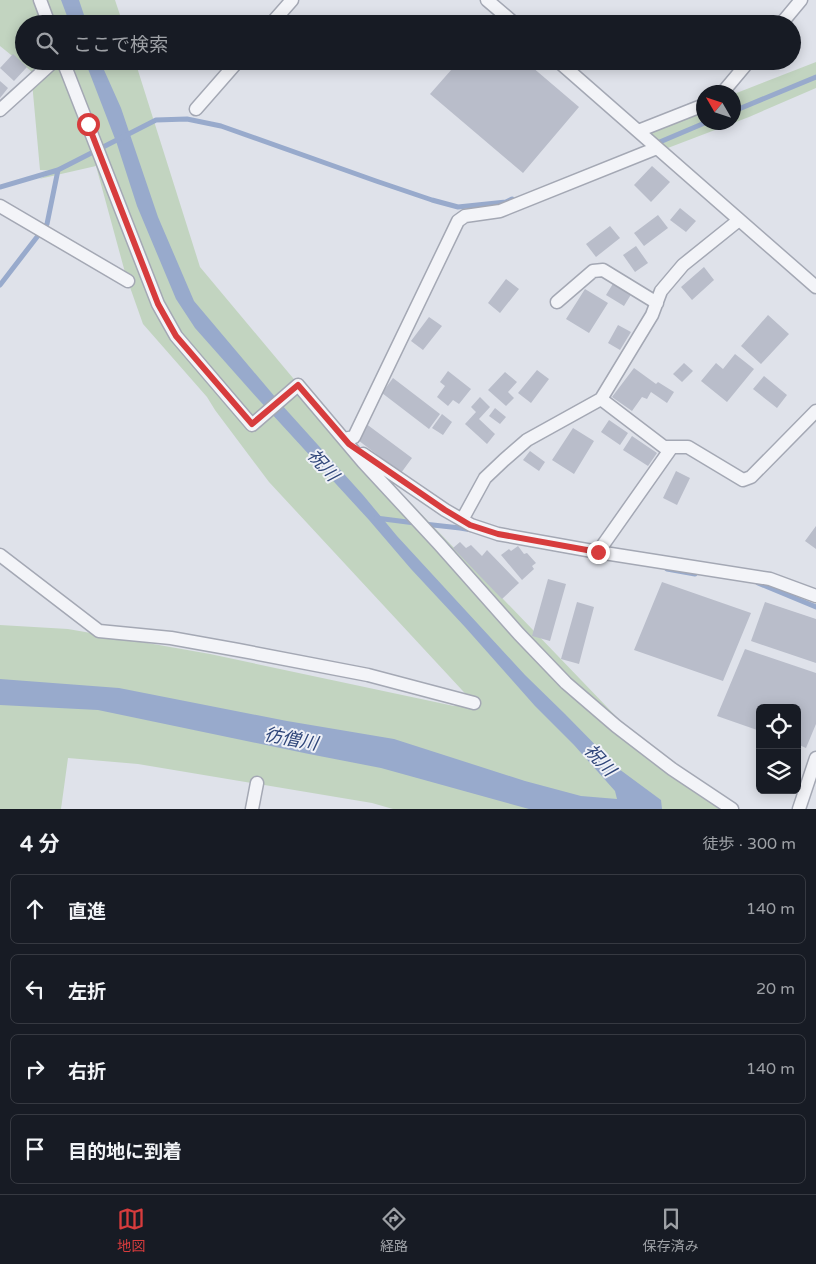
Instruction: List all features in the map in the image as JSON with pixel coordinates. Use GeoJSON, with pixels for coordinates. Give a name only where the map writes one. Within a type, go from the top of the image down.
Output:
{"type":"FeatureCollection","features":[{"type":"Feature","properties":{"kind":"street"},"geometry":{"type":"LineString","coordinates":[[40,0],[46,15]]}},
{"type":"Feature","properties":{"kind":"street"},"geometry":{"type":"LineString","coordinates":[[279,15],[292,0]]}},
{"type":"Feature","properties":{"kind":"street"},"geometry":{"type":"LineString","coordinates":[[488,0],[505,15]]}},
{"type":"Feature","properties":{"kind":"street"},"geometry":{"type":"LineString","coordinates":[[789,15],[802,0]]}},
{"type":"Feature","properties":{"kind":"street"},"geometry":{"type":"LineString","coordinates":[[0,110],[44,70]]}},
{"type":"Feature","properties":{"kind":"street"},"geometry":{"type":"LineString","coordinates":[[67,70],[158,304],[176,336],[252,424],[298,385],[346,442],[519,634],[566,683],[616,726],[672,769],[732,809]]}},
{"type":"Feature","properties":{"kind":"street"},"geometry":{"type":"LineString","coordinates":[[196,109],[230,70]]}},
{"type":"Feature","properties":{"kind":"street"},"geometry":{"type":"LineString","coordinates":[[568,70],[816,287]]}},
{"type":"Feature","properties":{"kind":"street"},"geometry":{"type":"LineString","coordinates":[[729,85],[741,70]]}},
{"type":"Feature","properties":{"kind":"street"},"geometry":{"type":"LineString","coordinates":[[638,131],[696,108]]}},
{"type":"Feature","properties":{"kind":"street"},"geometry":{"type":"LineString","coordinates":[[346,442],[354,437],[458,221],[465,216],[500,211],[657,148]]}},
{"type":"Feature","properties":{"kind":"street"},"geometry":{"type":"LineString","coordinates":[[0,206],[128,282]]}},
{"type":"Feature","properties":{"kind":"street"},"geometry":{"type":"LineString","coordinates":[[462,520],[486,478],[504,460],[528,440],[601,399],[652,315],[661,291],[683,266],[739,220]]}},
{"type":"Feature","properties":{"kind":"street"},"geometry":{"type":"LineString","coordinates":[[557,302],[593,271],[603,270],[657,303]]}},
{"type":"Feature","properties":{"kind":"street"},"geometry":{"type":"LineString","coordinates":[[601,399],[664,447],[688,447],[743,480],[751,477],[816,411]]}},
{"type":"Feature","properties":{"kind":"street"},"geometry":{"type":"LineString","coordinates":[[346,442],[470,525],[498,534],[770,579],[816,596]]}},
{"type":"Feature","properties":{"kind":"street"},"geometry":{"type":"LineString","coordinates":[[598,552],[672,447]]}},
{"type":"Feature","properties":{"kind":"street"},"geometry":{"type":"LineString","coordinates":[[0,555],[99,631],[171,638],[229,648],[368,675],[474,703]]}},
{"type":"Feature","properties":{"kind":"street"},"geometry":{"type":"LineString","coordinates":[[799,809],[816,758]]}},
{"type":"Feature","properties":{"kind":"street"},"geometry":{"type":"LineString","coordinates":[[252,809],[257,783]]}},
{"type":"Feature","properties":{"kind":"green space"},"geometry":{"type":"Polygon","coordinates":[[[0,0],[115,0],[120,15],[15,15],[15,58],[0,46],[0,0]]]}},
{"type":"Feature","properties":{"kind":"green space"},"geometry":{"type":"Polygon","coordinates":[[[816,62],[816,88],[741,120],[741,91],[796,70],[801,70],[801,68],[816,62]]]}},
{"type":"Feature","properties":{"kind":"green space"},"geometry":{"type":"Polygon","coordinates":[[[30,70],[138,70],[200,267],[308,396],[678,781],[726,809],[393,809],[372,803],[138,764],[68,758],[61,809],[0,809],[0,625],[68,629],[210,654],[454,706],[474,703],[269,482],[207,397],[143,324],[126,276],[96,166],[39,179],[57,171],[40,170],[30,70]]]}},
{"type":"Feature","properties":{"kind":"green space"},"geometry":{"type":"Polygon","coordinates":[[[696,109],[696,130],[715,130],[660,151],[638,131],[696,109]]]}},
{"type":"Feature","properties":{"kind":"water"},"geometry":{"type":"Polygon","coordinates":[[[61,0],[79,0],[84,15],[67,15],[61,0]]]}},
{"type":"Feature","properties":{"kind":"water"},"geometry":{"type":"Polygon","coordinates":[[[88,70],[104,70],[121,108],[158,217],[194,301],[397,536],[525,675],[619,769],[661,800],[662,809],[529,809],[381,768],[98,710],[0,705],[0,679],[119,688],[287,721],[394,739],[525,781],[581,796],[617,799],[615,791],[574,745],[535,706],[195,328],[176,299],[137,206],[117,144],[88,70]]]}},
{"type":"Feature","properties":{"kind":"building"},"geometry":{"type":"Polygon","coordinates":[[[13,54],[15,56],[15,70],[24,70],[14,81],[0,68],[13,54]]]}},
{"type":"Feature","properties":{"kind":"building"},"geometry":{"type":"Polygon","coordinates":[[[451,70],[536,70],[579,107],[523,173],[430,94],[451,70]]]}},
{"type":"Feature","properties":{"kind":"building"},"geometry":{"type":"Polygon","coordinates":[[[0,81],[8,88],[0,98],[0,81]]]}},
{"type":"Feature","properties":{"kind":"building"},"geometry":{"type":"Polygon","coordinates":[[[652,166],[670,182],[651,202],[634,185],[652,166]]]}},
{"type":"Feature","properties":{"kind":"building"},"geometry":{"type":"Polygon","coordinates":[[[680,208],[696,221],[686,232],[670,220],[680,208]]]}},
{"type":"Feature","properties":{"kind":"building"},"geometry":{"type":"Polygon","coordinates":[[[658,215],[668,228],[644,246],[634,233],[658,215]]]}},
{"type":"Feature","properties":{"kind":"building"},"geometry":{"type":"Polygon","coordinates":[[[610,226],[620,238],[596,257],[586,244],[610,226]]]}},
{"type":"Feature","properties":{"kind":"building"},"geometry":{"type":"Polygon","coordinates":[[[636,246],[648,263],[635,272],[623,255],[636,246]]]}},
{"type":"Feature","properties":{"kind":"building"},"geometry":{"type":"Polygon","coordinates":[[[704,267],[714,280],[692,300],[681,287],[704,267]]]}},
{"type":"Feature","properties":{"kind":"building"},"geometry":{"type":"Polygon","coordinates":[[[506,279],[519,289],[500,313],[488,303],[506,279]]]}},
{"type":"Feature","properties":{"kind":"building"},"geometry":{"type":"Polygon","coordinates":[[[614,282],[632,293],[624,306],[606,295],[614,282]]]}},
{"type":"Feature","properties":{"kind":"building"},"geometry":{"type":"Polygon","coordinates":[[[585,289],[608,303],[589,333],[566,319],[585,289]]]}},
{"type":"Feature","properties":{"kind":"building"},"geometry":{"type":"Polygon","coordinates":[[[768,315],[789,334],[761,364],[741,346],[768,315]]]}},
{"type":"Feature","properties":{"kind":"building"},"geometry":{"type":"Polygon","coordinates":[[[429,317],[442,326],[423,350],[411,341],[429,317]]]}},
{"type":"Feature","properties":{"kind":"building"},"geometry":{"type":"Polygon","coordinates":[[[618,325],[631,332],[620,350],[608,343],[618,325]]]}},
{"type":"Feature","properties":{"kind":"building"},"geometry":{"type":"Polygon","coordinates":[[[735,354],[754,369],[727,402],[701,381],[716,363],[723,369],[735,354]]]}},
{"type":"Feature","properties":{"kind":"building"},"geometry":{"type":"Polygon","coordinates":[[[684,363],[693,371],[682,382],[673,374],[684,363]]]}},
{"type":"Feature","properties":{"kind":"building"},"geometry":{"type":"Polygon","coordinates":[[[634,368],[656,384],[658,382],[674,392],[667,403],[651,392],[647,399],[642,397],[632,411],[612,397],[634,368]]]}},
{"type":"Feature","properties":{"kind":"building"},"geometry":{"type":"Polygon","coordinates":[[[537,370],[549,379],[531,403],[518,393],[537,370]]]}},
{"type":"Feature","properties":{"kind":"building"},"geometry":{"type":"Polygon","coordinates":[[[448,371],[471,389],[459,404],[453,400],[448,406],[437,397],[445,386],[440,382],[448,371]]]}},
{"type":"Feature","properties":{"kind":"building"},"geometry":{"type":"Polygon","coordinates":[[[505,372],[517,382],[508,392],[514,398],[506,406],[488,390],[505,372]]]}},
{"type":"Feature","properties":{"kind":"building"},"geometry":{"type":"Polygon","coordinates":[[[764,376],[787,395],[777,408],[753,389],[764,376]]]}},
{"type":"Feature","properties":{"kind":"building"},"geometry":{"type":"Polygon","coordinates":[[[393,378],[440,414],[429,429],[382,393],[393,378]]]}},
{"type":"Feature","properties":{"kind":"building"},"geometry":{"type":"Polygon","coordinates":[[[480,397],[490,407],[479,419],[495,434],[487,444],[465,424],[476,412],[471,407],[480,397]]]}},
{"type":"Feature","properties":{"kind":"building"},"geometry":{"type":"Polygon","coordinates":[[[495,408],[506,417],[500,424],[489,416],[495,408]]]}},
{"type":"Feature","properties":{"kind":"building"},"geometry":{"type":"Polygon","coordinates":[[[442,414],[452,422],[443,435],[432,428],[442,414]]]}},
{"type":"Feature","properties":{"kind":"building"},"geometry":{"type":"Polygon","coordinates":[[[609,420],[628,433],[620,445],[601,432],[609,420]]]}},
{"type":"Feature","properties":{"kind":"building"},"geometry":{"type":"Polygon","coordinates":[[[365,423],[412,458],[401,473],[354,437],[365,423]]]}},
{"type":"Feature","properties":{"kind":"building"},"geometry":{"type":"Polygon","coordinates":[[[573,428],[594,441],[574,474],[552,460],[573,428]]]}},
{"type":"Feature","properties":{"kind":"building"},"geometry":{"type":"Polygon","coordinates":[[[632,436],[657,453],[648,466],[623,450],[632,436]]]}},
{"type":"Feature","properties":{"kind":"building"},"geometry":{"type":"Polygon","coordinates":[[[530,451],[545,462],[539,471],[523,460],[530,451]]]}},
{"type":"Feature","properties":{"kind":"building"},"geometry":{"type":"Polygon","coordinates":[[[676,471],[690,478],[677,505],[663,498],[676,471]]]}},
{"type":"Feature","properties":{"kind":"building"},"geometry":{"type":"Polygon","coordinates":[[[816,526],[816,549],[805,541],[816,526]]]}},
{"type":"Feature","properties":{"kind":"building"},"geometry":{"type":"Polygon","coordinates":[[[460,542],[466,548],[471,545],[482,556],[487,550],[519,583],[502,599],[453,548],[460,542]]]}},
{"type":"Feature","properties":{"kind":"building"},"geometry":{"type":"Polygon","coordinates":[[[518,546],[524,554],[527,553],[536,563],[532,566],[534,569],[522,580],[501,555],[509,549],[511,551],[518,546]]]}},
{"type":"Feature","properties":{"kind":"building"},"geometry":{"type":"Polygon","coordinates":[[[548,579],[566,584],[550,641],[532,636],[548,579]]]}},
{"type":"Feature","properties":{"kind":"building"},"geometry":{"type":"Polygon","coordinates":[[[662,582],[751,613],[723,681],[634,650],[662,582]]]}},
{"type":"Feature","properties":{"kind":"building"},"geometry":{"type":"Polygon","coordinates":[[[577,602],[594,607],[579,664],[561,659],[577,602]]]}},
{"type":"Feature","properties":{"kind":"building"},"geometry":{"type":"Polygon","coordinates":[[[765,602],[816,619],[816,663],[751,641],[765,602]]]}},
{"type":"Feature","properties":{"kind":"building"},"geometry":{"type":"Polygon","coordinates":[[[745,649],[816,673],[816,724],[806,748],[801,746],[801,704],[756,704],[756,730],[717,716],[745,649]]]}},
{"type":"Feature","properties":{"kind":"waterway"},"geometry":{"type":"LineString","coordinates":[[741,108],[816,77]]}},
{"type":"Feature","properties":{"kind":"waterway"},"geometry":{"type":"LineString","coordinates":[[0,187],[58,170],[156,120],[187,119],[221,126],[376,181],[458,207],[506,202],[512,199]]}},
{"type":"Feature","properties":{"kind":"waterway"},"geometry":{"type":"LineString","coordinates":[[655,144],[696,127]]}},
{"type":"Feature","properties":{"kind":"waterway"},"geometry":{"type":"LineString","coordinates":[[0,285],[47,224],[58,170]]}},
{"type":"Feature","properties":{"kind":"waterway"},"geometry":{"type":"LineString","coordinates":[[376,518],[415,523]]}},
{"type":"Feature","properties":{"kind":"waterway"},"geometry":{"type":"LineString","coordinates":[[424,524],[472,530]]}},
{"type":"Feature","properties":{"kind":"waterway"},"geometry":{"type":"LineString","coordinates":[[667,569],[695,574]]}},
{"type":"Feature","properties":{"kind":"waterway"},"geometry":{"type":"LineString","coordinates":[[758,583],[816,607]]}},
{"type":"Feature","properties":{"kind":"route"},"geometry":{"type":"LineString","coordinates":[[88,124],[158,304],[176,336],[252,424],[298,385],[349,444],[470,525],[498,534],[598,552]]}},
{"type":"Feature","properties":{"kind":"water label","name":"祝川"},"geometry":{"type":"Point","coordinates":[323,465]}},
{"type":"Feature","properties":{"kind":"water label","name":"彷僧川"},"geometry":{"type":"Point","coordinates":[291,739]}},
{"type":"Feature","properties":{"kind":"water label","name":"祝川"},"geometry":{"type":"Point","coordinates":[600,760]}}]}
